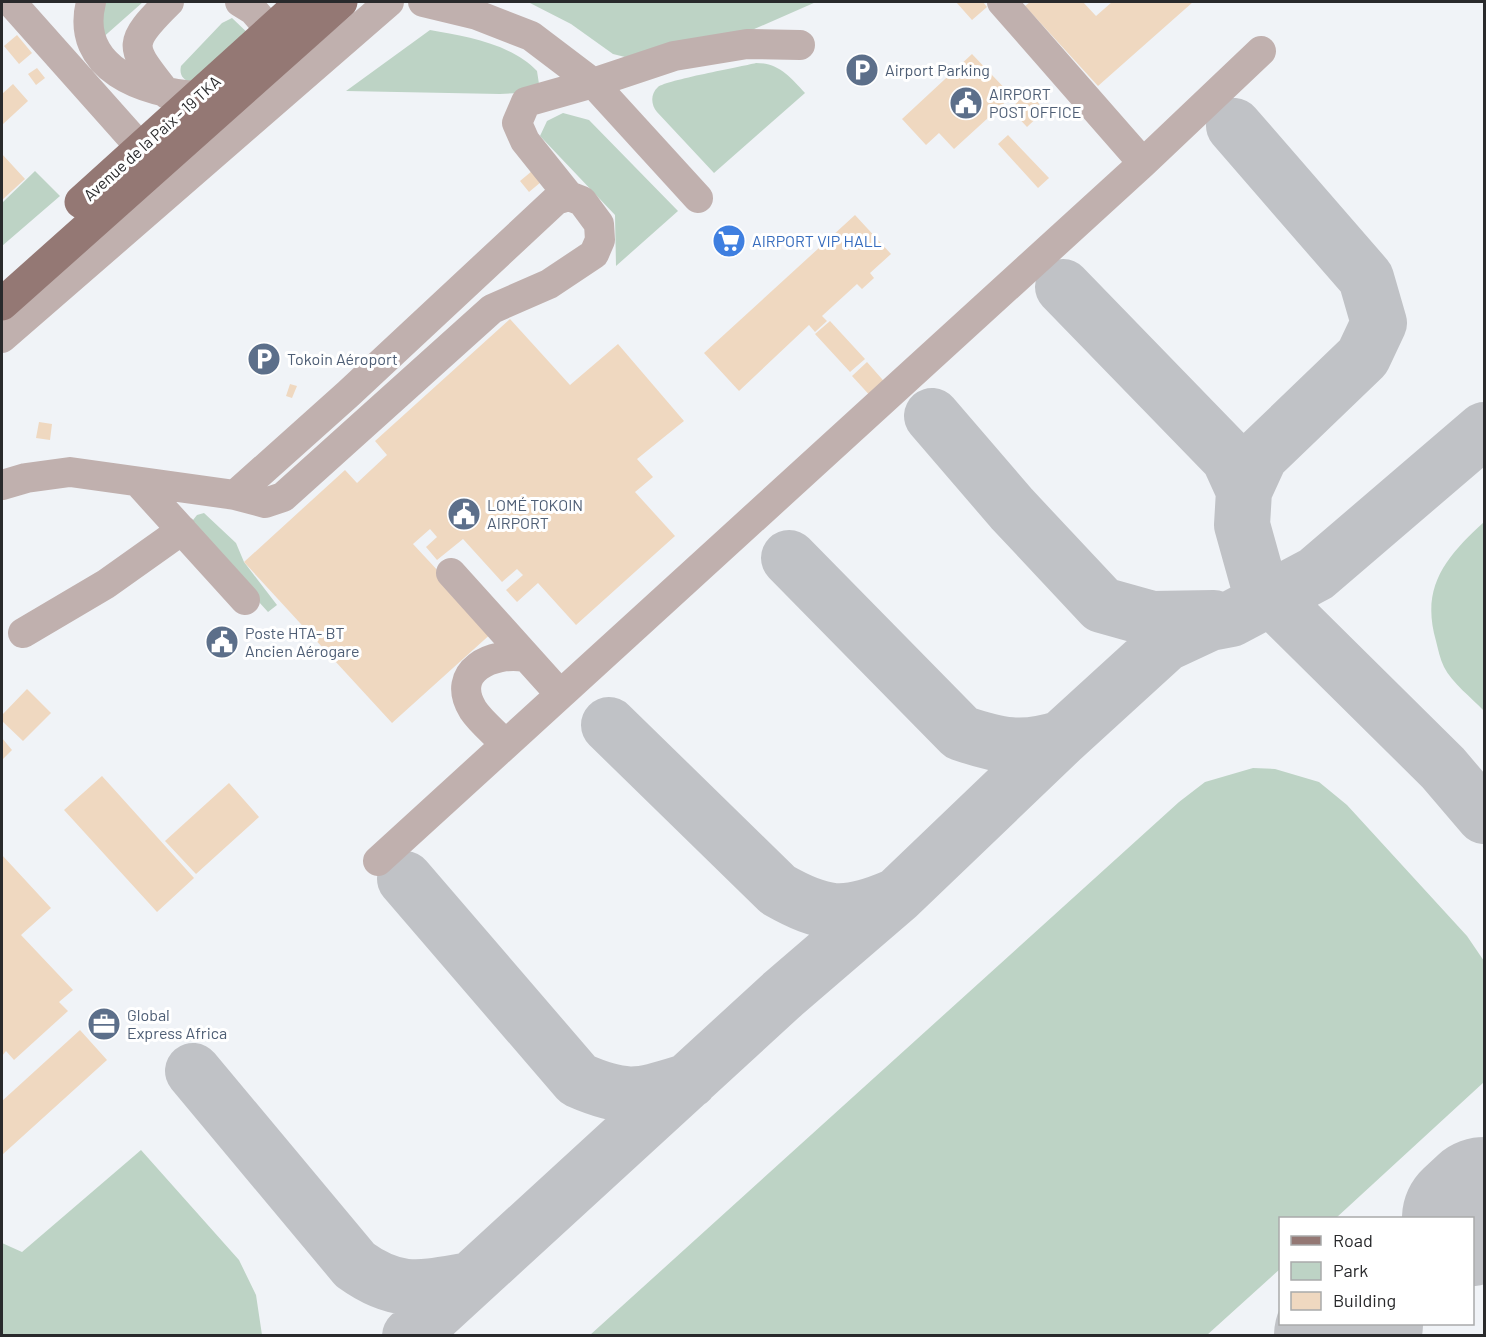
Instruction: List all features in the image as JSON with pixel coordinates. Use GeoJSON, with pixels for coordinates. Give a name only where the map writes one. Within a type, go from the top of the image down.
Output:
{"type":"FeatureCollection","features":[{"type":"Feature","properties":{"kind":"main road","name":"Avenue de la Paix - 19 TKA"},"geometry":{"type":"LineString","coordinates":[[2,274],[141,148],[182,95],[261,18],[302,2]]}},
{"type":"Feature","properties":{"kind":"main road"},"geometry":{"type":"LineString","coordinates":[[2,304],[261,18],[340,2]]}},
{"type":"Feature","properties":{"kind":"lane"},"geometry":{"type":"LineString","coordinates":[[11,2],[141,148]]}},
{"type":"Feature","properties":{"kind":"lane"},"geometry":{"type":"LineString","coordinates":[[91,2],[87,23],[95,48],[111,69],[135,83],[182,95]]}},
{"type":"Feature","properties":{"kind":"lane"},"geometry":{"type":"LineString","coordinates":[[169,2],[143,27],[136,46],[137,55],[182,95]]}},
{"type":"Feature","properties":{"kind":"lane"},"geometry":{"type":"LineString","coordinates":[[2,338],[389,2]]}},
{"type":"Feature","properties":{"kind":"lane"},"geometry":{"type":"LineString","coordinates":[[423,2],[477,15],[531,36],[593,83],[698,198]]}},
{"type":"Feature","properties":{"kind":"lane"},"geometry":{"type":"LineString","coordinates":[[1002,2],[1143,163]]}},
{"type":"Feature","properties":{"kind":"lane"},"geometry":{"type":"LineString","coordinates":[[2,485],[26,478],[70,472],[235,495],[265,503],[283,497],[492,309],[549,284],[594,254],[600,240],[599,224],[582,201],[569,196],[525,141],[517,123],[526,102],[674,56],[747,44],[801,45]]}},
{"type":"Feature","properties":{"kind":"lane"},"geometry":{"type":"LineString","coordinates":[[378,861],[1143,163],[1261,51]]}},
{"type":"Feature","properties":{"kind":"lane"},"geometry":{"type":"LineString","coordinates":[[235,495],[348,394],[556,200],[569,196]]}},
{"type":"Feature","properties":{"kind":"lane"},"geometry":{"type":"LineString","coordinates":[[138,482],[245,600]]}},
{"type":"Feature","properties":{"kind":"lane"},"geometry":{"type":"LineString","coordinates":[[23,633],[106,584],[182,530]]}},
{"type":"Feature","properties":{"kind":"lane"},"geometry":{"type":"LineString","coordinates":[[451,573],[560,694]]}},
{"type":"Feature","properties":{"kind":"lane"},"geometry":{"type":"LineString","coordinates":[[505,744],[473,710],[467,695],[470,678],[476,667],[490,658],[510,654],[525,657]]}},
{"type":"Feature","properties":{"kind":"green space"},"geometry":{"type":"Polygon","coordinates":[[[107,2],[143,2],[100,40],[102,6],[107,2]]]}},
{"type":"Feature","properties":{"kind":"green space"},"geometry":{"type":"Polygon","coordinates":[[[528,2],[816,2],[752,30],[625,57],[613,54],[571,24],[528,2]]]}},
{"type":"Feature","properties":{"kind":"green space"},"geometry":{"type":"Polygon","coordinates":[[[232,18],[252,37],[192,83],[182,77],[181,66],[222,23],[232,18]]]}},
{"type":"Feature","properties":{"kind":"green space"},"geometry":{"type":"Polygon","coordinates":[[[430,30],[487,43],[515,54],[537,71],[539,84],[520,93],[500,94],[346,91],[430,30]]]}},
{"type":"Feature","properties":{"kind":"green space"},"geometry":{"type":"Polygon","coordinates":[[[756,63],[778,68],[805,93],[714,173],[657,112],[653,103],[654,93],[664,84],[756,63]]]}},
{"type":"Feature","properties":{"kind":"green space"},"geometry":{"type":"Polygon","coordinates":[[[563,113],[589,120],[678,211],[616,266],[615,215],[540,136],[547,121],[563,113]]]}},
{"type":"Feature","properties":{"kind":"green space"},"geometry":{"type":"Polygon","coordinates":[[[35,171],[60,196],[2,246],[2,203],[35,171]]]}},
{"type":"Feature","properties":{"kind":"green space"},"geometry":{"type":"Polygon","coordinates":[[[204,513],[236,543],[244,562],[277,605],[268,612],[194,530],[193,520],[197,515],[204,513]]]}},
{"type":"Feature","properties":{"kind":"green space"},"geometry":{"type":"Polygon","coordinates":[[[1484,522],[1484,711],[1457,685],[1441,661],[1432,621],[1432,604],[1434,588],[1448,560],[1484,522]]]}},
{"type":"Feature","properties":{"kind":"green space"},"geometry":{"type":"Polygon","coordinates":[[[1253,768],[1275,769],[1319,782],[1347,805],[1467,936],[1484,961],[1484,1082],[1337,1217],[1279,1217],[1279,1270],[1207,1335],[590,1335],[1179,802],[1205,782],[1253,768]]]}},
{"type":"Feature","properties":{"kind":"green space"},"geometry":{"type":"Polygon","coordinates":[[[141,1150],[239,1260],[256,1295],[262,1335],[2,1335],[2,1243],[22,1252],[141,1150]]]}},
{"type":"Feature","properties":{"kind":"building"},"geometry":{"type":"Polygon","coordinates":[[[956,2],[983,2],[987,7],[972,20],[956,2]]]}},
{"type":"Feature","properties":{"kind":"building"},"geometry":{"type":"Polygon","coordinates":[[[1030,2],[1083,2],[1096,16],[1112,2],[1193,2],[1098,86],[1025,6],[1030,2]]]}},
{"type":"Feature","properties":{"kind":"building"},"geometry":{"type":"Polygon","coordinates":[[[17,35],[32,53],[19,64],[4,46],[17,35]]]}},
{"type":"Feature","properties":{"kind":"building"},"geometry":{"type":"Polygon","coordinates":[[[972,54],[1012,96],[954,149],[939,133],[926,145],[902,119],[972,54]]]}},
{"type":"Feature","properties":{"kind":"building"},"geometry":{"type":"Polygon","coordinates":[[[37,68],[45,78],[36,85],[28,74],[37,68]]]}},
{"type":"Feature","properties":{"kind":"building"},"geometry":{"type":"Polygon","coordinates":[[[13,84],[28,101],[2,125],[2,94],[13,84]]]}},
{"type":"Feature","properties":{"kind":"building"},"geometry":{"type":"Polygon","coordinates":[[[1028,92],[1045,110],[1027,127],[1010,109],[1028,92]]]}},
{"type":"Feature","properties":{"kind":"building"},"geometry":{"type":"Polygon","coordinates":[[[1008,135],[1049,178],[1038,188],[998,144],[1008,135]]]}},
{"type":"Feature","properties":{"kind":"building"},"geometry":{"type":"Polygon","coordinates":[[[2,154],[25,179],[2,200],[2,154]]]}},
{"type":"Feature","properties":{"kind":"building"},"geometry":{"type":"Polygon","coordinates":[[[532,171],[541,182],[529,192],[520,181],[532,171]]]}},
{"type":"Feature","properties":{"kind":"building"},"geometry":{"type":"Polygon","coordinates":[[[855,215],[891,254],[870,273],[874,278],[862,289],[857,284],[822,316],[827,321],[815,332],[809,325],[739,391],[704,353],[855,215]]]}},
{"type":"Feature","properties":{"kind":"building"},"geometry":{"type":"Polygon","coordinates":[[[510,319],[570,385],[618,344],[684,421],[637,459],[653,477],[635,492],[675,536],[576,625],[538,583],[517,602],[506,590],[523,575],[517,569],[502,582],[463,539],[437,560],[426,547],[437,537],[430,529],[413,544],[494,631],[392,723],[244,562],[345,470],[357,483],[387,455],[375,441],[510,319]]]}},
{"type":"Feature","properties":{"kind":"building"},"geometry":{"type":"Polygon","coordinates":[[[830,321],[865,359],[850,372],[815,334],[830,321]]]}},
{"type":"Feature","properties":{"kind":"building"},"geometry":{"type":"Polygon","coordinates":[[[867,362],[889,387],[874,400],[852,376],[867,362]]]}},
{"type":"Feature","properties":{"kind":"building"},"geometry":{"type":"Polygon","coordinates":[[[290,384],[297,386],[292,398],[286,396],[290,384]]]}},
{"type":"Feature","properties":{"kind":"building"},"geometry":{"type":"Polygon","coordinates":[[[39,422],[52,424],[50,440],[36,438],[39,422]]]}},
{"type":"Feature","properties":{"kind":"building"},"geometry":{"type":"Polygon","coordinates":[[[27,689],[51,713],[23,741],[2,721],[2,715],[27,689]]]}},
{"type":"Feature","properties":{"kind":"building"},"geometry":{"type":"Polygon","coordinates":[[[2,738],[12,750],[2,760],[2,738]]]}},
{"type":"Feature","properties":{"kind":"building"},"geometry":{"type":"Polygon","coordinates":[[[102,776],[194,878],[157,912],[64,810],[102,776]]]}},
{"type":"Feature","properties":{"kind":"building"},"geometry":{"type":"Polygon","coordinates":[[[229,783],[259,817],[196,874],[165,841],[229,783]]]}},
{"type":"Feature","properties":{"kind":"building"},"geometry":{"type":"Polygon","coordinates":[[[2,855],[51,908],[21,935],[73,990],[59,1002],[68,1011],[14,1060],[6,1051],[2,1056],[2,855]]]}},
{"type":"Feature","properties":{"kind":"building"},"geometry":{"type":"Polygon","coordinates":[[[80,1030],[107,1060],[2,1155],[2,1101],[80,1030]]]}},
{"type":"Feature","properties":{"kind":"taxiway"},"geometry":{"type":"LineString","coordinates":[[1234,126],[1366,278],[1379,323],[1363,357],[1260,456],[1244,491],[1242,525],[1259,586],[1443,768],[1484,816]]}},
{"type":"Feature","properties":{"kind":"taxiway"},"geometry":{"type":"LineString","coordinates":[[1063,287],[1229,458],[1244,491]]}},
{"type":"Feature","properties":{"kind":"taxiway"},"geometry":{"type":"LineString","coordinates":[[932,416],[1012,509],[1102,605],[1152,619],[1214,618]]}},
{"type":"Feature","properties":{"kind":"taxiway"},"geometry":{"type":"LineString","coordinates":[[410,1336],[783,994],[897,896],[1062,738],[1165,644],[1210,623],[1231,619],[1316,574],[1484,430]]}},
{"type":"Feature","properties":{"kind":"taxiway"},"geometry":{"type":"LineString","coordinates":[[789,558],[961,733],[999,744],[1023,746],[1062,738]]}},
{"type":"Feature","properties":{"kind":"taxiway"},"geometry":{"type":"LineString","coordinates":[[609,725],[778,890],[809,905],[835,911],[862,908],[894,897]]}},
{"type":"Feature","properties":{"kind":"taxiway"},"geometry":{"type":"LineString","coordinates":[[405,879],[578,1080],[622,1094],[646,1093],[689,1081]]}},
{"type":"Feature","properties":{"kind":"taxiway"},"geometry":{"type":"LineString","coordinates":[[193,1071],[355,1265],[384,1282],[411,1287],[471,1280]]}},
{"type":"Feature","properties":{"kind":"runway"},"geometry":{"type":"LineString","coordinates":[[1471,1217],[1484,1205]]}},
{"type":"Feature","properties":{"kind":"runway"},"geometry":{"type":"LineString","coordinates":[[1342,1336],[1354,1325]]}},
{"type":"Feature","properties":{"kind":"place","name":"Airport Parking"},"geometry":{"type":"Point","coordinates":[862,70]}},
{"type":"Feature","properties":{"kind":"place","name":"AIRPORT POST OFFICE"},"geometry":{"type":"Point","coordinates":[966,103]}},
{"type":"Feature","properties":{"kind":"place","name":"AIRPORT VIP HALL"},"geometry":{"type":"Point","coordinates":[729,241]}},
{"type":"Feature","properties":{"kind":"place","name":"Tokoin Aéroport"},"geometry":{"type":"Point","coordinates":[264,359]}},
{"type":"Feature","properties":{"kind":"place","name":"LOMÉ TOKOIN AIRPORT"},"geometry":{"type":"Point","coordinates":[464,514]}},
{"type":"Feature","properties":{"kind":"place","name":"Poste HTA- BT Ancien Aérogare"},"geometry":{"type":"Point","coordinates":[222,642]}},
{"type":"Feature","properties":{"kind":"place","name":"Global Express Africa"},"geometry":{"type":"Point","coordinates":[104,1024]}}]}
